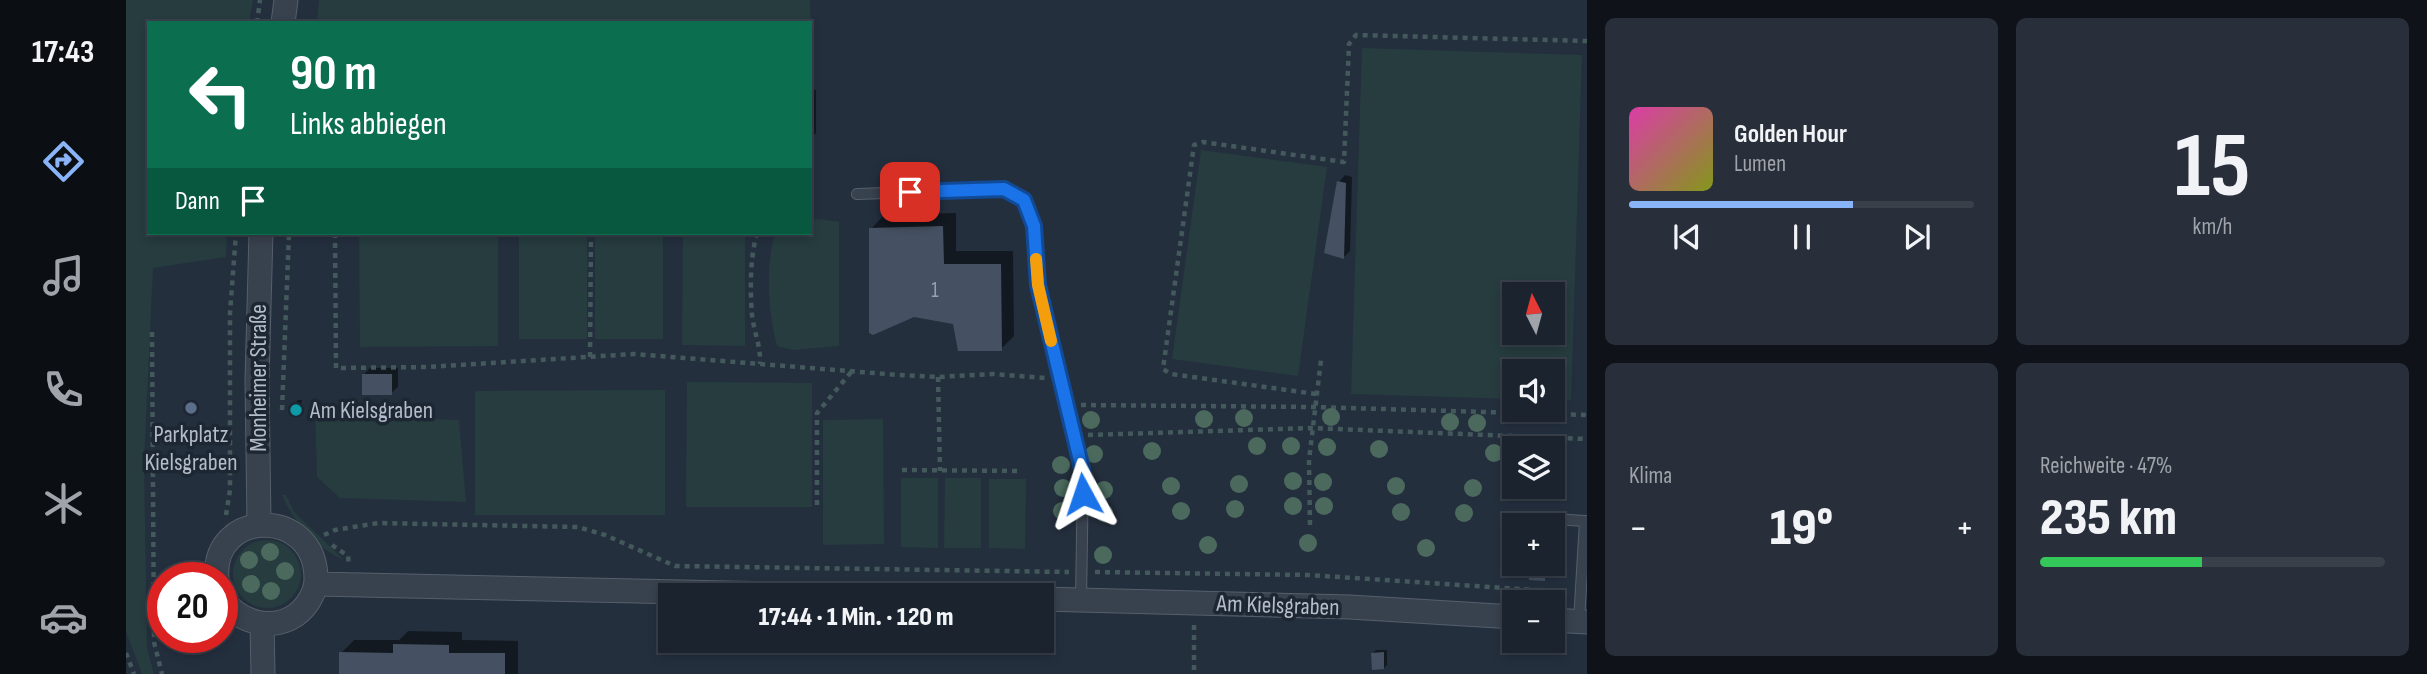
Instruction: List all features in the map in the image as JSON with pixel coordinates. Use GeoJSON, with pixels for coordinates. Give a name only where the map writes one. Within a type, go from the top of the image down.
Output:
{"type":"FeatureCollection","features":[{"type":"Feature","properties":{"kind":"street"},"geometry":{"type":"LineString","coordinates":[[283,21],[286,0]]}},
{"type":"Feature","properties":{"kind":"street","name":"Monheimer Straße"},"geometry":{"type":"LineString","coordinates":[[259,524],[257,380],[261,235]]}},
{"type":"Feature","properties":{"kind":"street"},"geometry":{"type":"LineString","coordinates":[[219,562],[220,553],[230,539],[243,529],[259,524],[278,525],[302,540],[316,564],[316,583],[310,600],[297,614],[280,622],[262,624],[238,614]]}},
{"type":"Feature","properties":{"kind":"street"},"geometry":{"type":"LineString","coordinates":[[316,583],[658,591]]}},
{"type":"Feature","properties":{"kind":"street","name":"Am Kielsgraben"},"geometry":{"type":"LineString","coordinates":[[1054,599],[1502,616]]}},
{"type":"Feature","properties":{"kind":"street"},"geometry":{"type":"LineString","coordinates":[[1565,621],[1583,622]]}},
{"type":"Feature","properties":{"kind":"street"},"geometry":{"type":"LineString","coordinates":[[262,624],[262,674]]}},
{"type":"Feature","properties":{"kind":"lane"},"geometry":{"type":"LineString","coordinates":[[857,194],[990,188],[1016,193],[1024,200],[1034,226],[1038,285],[1083,473],[1081,600]]}},
{"type":"Feature","properties":{"kind":"lane"},"geometry":{"type":"LineString","coordinates":[[1565,520],[1585,521],[1581,593],[1583,622]]}},
{"type":"Feature","properties":{"kind":"path"},"geometry":{"type":"LineString","coordinates":[[257,21],[260,0]]}},
{"type":"Feature","properties":{"kind":"path"},"geometry":{"type":"LineString","coordinates":[[1316,394],[1171,374],[1164,369],[1194,145],[1203,142],[1344,162],[1349,44],[1356,36],[1587,41]]}},
{"type":"Feature","properties":{"kind":"path"},"geometry":{"type":"LineString","coordinates":[[223,521],[230,490],[230,313],[236,235]]}},
{"type":"Feature","properties":{"kind":"path"},"geometry":{"type":"LineString","coordinates":[[282,421],[289,235]]}},
{"type":"Feature","properties":{"kind":"path"},"geometry":{"type":"LineString","coordinates":[[335,235],[336,368],[428,367],[635,354],[938,377],[993,374],[1060,379]]}},
{"type":"Feature","properties":{"kind":"path"},"geometry":{"type":"LineString","coordinates":[[590,357],[591,235]]}},
{"type":"Feature","properties":{"kind":"path"},"geometry":{"type":"LineString","coordinates":[[756,235],[753,248],[752,316],[761,346],[760,364]]}},
{"type":"Feature","properties":{"kind":"path"},"geometry":{"type":"LineString","coordinates":[[152,332],[154,642],[162,674]]}},
{"type":"Feature","properties":{"kind":"path"},"geometry":{"type":"LineString","coordinates":[[1310,524],[1308,460],[1321,360]]}},
{"type":"Feature","properties":{"kind":"path"},"geometry":{"type":"LineString","coordinates":[[817,505],[817,413],[852,371]]}},
{"type":"Feature","properties":{"kind":"path"},"geometry":{"type":"LineString","coordinates":[[938,377],[940,471]]}},
{"type":"Feature","properties":{"kind":"path"},"geometry":{"type":"LineString","coordinates":[[1066,405],[1314,407],[1587,415]]}},
{"type":"Feature","properties":{"kind":"path"},"geometry":{"type":"LineString","coordinates":[[1074,435],[1312,428],[1587,439]]}},
{"type":"Feature","properties":{"kind":"path"},"geometry":{"type":"LineString","coordinates":[[902,470],[1022,471]]}},
{"type":"Feature","properties":{"kind":"path"},"geometry":{"type":"LineString","coordinates":[[350,584],[348,555],[324,535],[335,530],[378,523],[578,527],[605,535],[675,566],[1309,575],[1581,593]]}},
{"type":"Feature","properties":{"kind":"path"},"geometry":{"type":"LineString","coordinates":[[1194,603],[1194,674]]}},
{"type":"Feature","properties":{"kind":"path"},"geometry":{"type":"LineString","coordinates":[[126,653],[134,674]]}},
{"type":"Feature","properties":{"kind":"green space"},"geometry":{"type":"Polygon","coordinates":[[[126,0],[253,0],[249,21],[147,21],[147,235],[227,235],[226,257],[153,268],[144,462],[147,653],[154,674],[142,674],[126,632],[126,0]]]}},
{"type":"Feature","properties":{"kind":"green space"},"geometry":{"type":"Polygon","coordinates":[[[319,0],[810,0],[811,21],[317,21],[319,0]]]}},
{"type":"Feature","properties":{"kind":"green space"},"geometry":{"type":"Polygon","coordinates":[[[1362,48],[1582,55],[1571,400],[1565,400],[1565,359],[1502,359],[1502,399],[1351,394],[1362,48]]]}},
{"type":"Feature","properties":{"kind":"green space"},"geometry":{"type":"Polygon","coordinates":[[[1201,150],[1327,167],[1298,376],[1172,359],[1201,150]]]}},
{"type":"Feature","properties":{"kind":"green space"},"geometry":{"type":"Polygon","coordinates":[[[812,220],[839,222],[839,346],[793,350],[777,346],[771,319],[769,290],[772,247],[775,235],[812,235],[812,220]]]}},
{"type":"Feature","properties":{"kind":"green space"},"geometry":{"type":"Polygon","coordinates":[[[359,235],[498,235],[498,346],[360,347],[359,235]]]}},
{"type":"Feature","properties":{"kind":"green space"},"geometry":{"type":"Polygon","coordinates":[[[519,235],[587,235],[587,339],[519,339],[519,235]]]}},
{"type":"Feature","properties":{"kind":"green space"},"geometry":{"type":"Polygon","coordinates":[[[595,235],[663,235],[663,339],[595,339],[595,235]]]}},
{"type":"Feature","properties":{"kind":"green space"},"geometry":{"type":"Polygon","coordinates":[[[683,235],[745,235],[745,346],[682,345],[683,235]]]}},
{"type":"Feature","properties":{"kind":"green space"},"geometry":{"type":"Polygon","coordinates":[[[687,382],[812,383],[812,507],[686,507],[687,382]]]}},
{"type":"Feature","properties":{"kind":"green space"},"geometry":{"type":"Polygon","coordinates":[[[665,390],[665,515],[475,515],[475,391],[665,390]]]}},
{"type":"Feature","properties":{"kind":"green space"},"geometry":{"type":"Polygon","coordinates":[[[315,406],[378,417],[459,420],[466,502],[340,498],[317,477],[315,406]]]}},
{"type":"Feature","properties":{"kind":"green space"},"geometry":{"type":"Polygon","coordinates":[[[883,419],[884,544],[823,545],[823,420],[883,419]]]}},
{"type":"Feature","properties":{"kind":"green space"},"geometry":{"type":"Polygon","coordinates":[[[901,478],[938,478],[938,548],[901,547],[901,478]]]}},
{"type":"Feature","properties":{"kind":"green space"},"geometry":{"type":"Polygon","coordinates":[[[945,478],[981,478],[981,548],[944,548],[945,478]]]}},
{"type":"Feature","properties":{"kind":"green space"},"geometry":{"type":"Polygon","coordinates":[[[989,479],[1026,479],[1025,549],[989,548],[989,479]]]}},
{"type":"Feature","properties":{"kind":"green space"},"geometry":{"type":"Polygon","coordinates":[[[282,495],[286,495],[294,512],[343,559],[324,549],[306,533],[282,495]]]}},
{"type":"Feature","properties":{"kind":"green space"},"geometry":{"type":"Polygon","coordinates":[[[254,542],[280,542],[295,555],[300,567],[299,587],[291,598],[280,606],[254,606],[238,592],[238,562],[235,561],[243,550],[254,542]]]}},
{"type":"Feature","properties":{"kind":"building"},"geometry":{"type":"Polygon","coordinates":[[[812,92],[814,92],[812,138],[812,92]]]}},
{"type":"Feature","properties":{"kind":"building"},"geometry":{"type":"Polygon","coordinates":[[[1337,181],[1346,183],[1344,259],[1324,253],[1337,181]]]}},
{"type":"Feature","properties":{"kind":"building"},"geometry":{"type":"Polygon","coordinates":[[[943,226],[944,264],[1001,264],[1002,351],[958,351],[953,324],[914,317],[873,335],[869,333],[869,228],[943,226]]]}},
{"type":"Feature","properties":{"kind":"building"},"geometry":{"type":"Polygon","coordinates":[[[362,374],[392,374],[392,395],[362,395],[362,374]]]}},
{"type":"Feature","properties":{"kind":"building","name":"Am Kielsgraben"},"geometry":{"type":"Polygon","coordinates":[[[293,403],[299,403],[299,418],[293,418],[293,403]]]}},
{"type":"Feature","properties":{"kind":"building"},"geometry":{"type":"Polygon","coordinates":[[[1529,576],[1545,576],[1545,581],[1529,580],[1529,576]]]}},
{"type":"Feature","properties":{"kind":"building"},"geometry":{"type":"Polygon","coordinates":[[[393,644],[449,645],[449,653],[505,653],[505,674],[339,674],[339,652],[393,653],[393,644]]]}},
{"type":"Feature","properties":{"kind":"building"},"geometry":{"type":"Polygon","coordinates":[[[1384,652],[1384,669],[1372,670],[1371,653],[1384,652]]]}},
{"type":"Feature","properties":{"kind":"slow traffic"},"geometry":{"type":"LineString","coordinates":[[1036,259],[1038,285],[1051,341]]}},
{"type":"Feature","properties":{"kind":"place","name":"Parkplatz Kielsgraben"},"geometry":{"type":"Point","coordinates":[191,408]}},
{"type":"Feature","properties":{"kind":"place","name":"Am Kielsgraben"},"geometry":{"type":"Point","coordinates":[296,410]}},
{"type":"Feature","properties":{"kind":"route"},"geometry":{"type":"LineString","coordinates":[[910,192],[990,188],[1016,193],[1024,200],[1034,226],[1038,285],[1083,473],[1083,494]]}}]}
